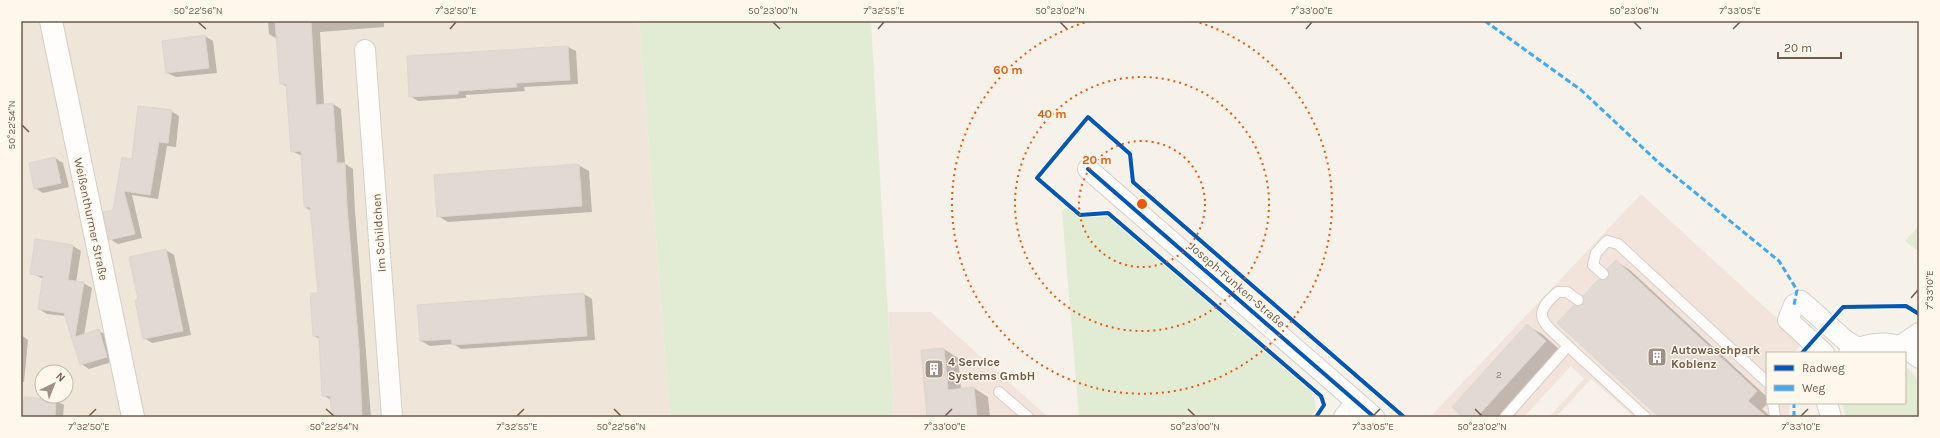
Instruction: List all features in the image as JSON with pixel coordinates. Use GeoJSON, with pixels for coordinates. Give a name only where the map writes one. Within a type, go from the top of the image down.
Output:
{"type":"FeatureCollection","features":[{"type":"Feature","properties":{"kind":"main road","name":"Weißenthurmer Straße"},"geometry":{"type":"LineString","coordinates":[[51,21],[133,417]]}},
{"type":"Feature","properties":{"kind":"street","name":"Im Schildchen"},"geometry":{"type":"LineString","coordinates":[[365,50],[392,417]]}},
{"type":"Feature","properties":{"kind":"street","name":"Joseph-Funken-Straße"},"geometry":{"type":"LineString","coordinates":[[1088,169],[1374,417]]}},
{"type":"Feature","properties":{"kind":"street"},"geometry":{"type":"LineString","coordinates":[[1823,352],[1788,320],[1794,305],[1801,301],[1845,340],[1854,350],[1872,343],[1886,343],[1900,346],[1912,352],[1919,358]]}},
{"type":"Feature","properties":{"kind":"street"},"geometry":{"type":"LineString","coordinates":[[1900,346],[1919,333]]}},
{"type":"Feature","properties":{"kind":"street"},"geometry":{"type":"LineString","coordinates":[[1344,417],[1356,402]]}},
{"type":"Feature","properties":{"kind":"lane"},"geometry":{"type":"LineString","coordinates":[[1603,274],[1593,265],[1596,253],[1607,241],[1618,244],[1766,381]]}},
{"type":"Feature","properties":{"kind":"lane"},"geometry":{"type":"LineString","coordinates":[[1578,300],[1567,292],[1558,292],[1543,308],[1541,318],[1544,323],[1568,346],[1645,417]]}},
{"type":"Feature","properties":{"kind":"lane"},"geometry":{"type":"LineString","coordinates":[[1506,417],[1568,346]]}},
{"type":"Feature","properties":{"kind":"lane"},"geometry":{"type":"LineString","coordinates":[[1000,392],[1028,417]]}},
{"type":"Feature","properties":{"kind":"lane"},"geometry":{"type":"LineString","coordinates":[[1774,404],[1775,417]]}},
{"type":"Feature","properties":{"kind":"shaded area"},"geometry":{"type":"Polygon","coordinates":[[[21,21],[639,21],[670,417],[21,417],[21,21]]]}},
{"type":"Feature","properties":{"kind":"shaded area"},"geometry":{"type":"Polygon","coordinates":[[[1641,194],[1803,342],[1795,352],[1766,352],[1766,404],[1790,404],[1789,417],[1634,417],[1591,379],[1556,417],[1549,417],[1584,379],[1571,366],[1524,417],[1430,417],[1641,194]]]}},
{"type":"Feature","properties":{"kind":"shaded area"},"geometry":{"type":"Polygon","coordinates":[[[888,312],[931,312],[1048,417],[894,417],[888,312]]]}},
{"type":"Feature","properties":{"kind":"green space"},"geometry":{"type":"Polygon","coordinates":[[[639,21],[871,21],[894,417],[670,417],[639,21]]]}},
{"type":"Feature","properties":{"kind":"green space"},"geometry":{"type":"Polygon","coordinates":[[[1067,207],[1082,216],[1106,214],[1311,390],[1315,401],[1316,410],[1310,417],[1079,417],[1062,211],[1067,207]]]}},
{"type":"Feature","properties":{"kind":"green space"},"geometry":{"type":"Polygon","coordinates":[[[1919,226],[1919,252],[1905,241],[1919,226]]]}},
{"type":"Feature","properties":{"kind":"green space"},"geometry":{"type":"Polygon","coordinates":[[[1906,367],[1914,375],[1918,384],[1920,396],[1919,408],[1916,417],[1846,417],[1842,404],[1906,404],[1906,367]]]}},
{"type":"Feature","properties":{"kind":"building"},"geometry":{"type":"Polygon","coordinates":[[[275,21],[311,21],[316,105],[333,103],[337,163],[345,163],[347,206],[359,349],[362,417],[332,417],[330,396],[322,396],[319,336],[313,336],[310,293],[318,293],[310,207],[304,207],[301,151],[291,152],[286,84],[280,84],[275,21]]]}},
{"type":"Feature","properties":{"kind":"building"},"geometry":{"type":"Polygon","coordinates":[[[205,35],[209,68],[166,73],[162,41],[205,35]]]}},
{"type":"Feature","properties":{"kind":"building"},"geometry":{"type":"Polygon","coordinates":[[[568,46],[570,80],[516,83],[517,87],[458,91],[458,94],[409,97],[407,56],[568,46]]]}},
{"type":"Feature","properties":{"kind":"building"},"geometry":{"type":"Polygon","coordinates":[[[138,106],[172,110],[168,143],[159,142],[150,195],[124,191],[135,234],[109,240],[103,212],[113,210],[122,157],[132,159],[138,106]]]}},
{"type":"Feature","properties":{"kind":"building"},"geometry":{"type":"Polygon","coordinates":[[[55,157],[61,183],[34,189],[29,163],[55,157]]]}},
{"type":"Feature","properties":{"kind":"building"},"geometry":{"type":"Polygon","coordinates":[[[579,164],[582,206],[437,217],[434,175],[579,164]]]}},
{"type":"Feature","properties":{"kind":"building"},"geometry":{"type":"Polygon","coordinates":[[[35,239],[73,245],[68,280],[84,282],[75,337],[99,329],[107,357],[80,365],[64,313],[38,309],[43,276],[30,274],[35,239]]]}},
{"type":"Feature","properties":{"kind":"building"},"geometry":{"type":"Polygon","coordinates":[[[166,249],[183,331],[143,339],[135,300],[138,299],[129,257],[166,249]]]}},
{"type":"Feature","properties":{"kind":"building","name":"Autowaschpark Koblenz"},"geometry":{"type":"Polygon","coordinates":[[[1616,260],[1757,391],[1748,401],[1767,417],[1659,417],[1557,323],[1574,305],[1578,306],[1583,304],[1583,296],[1599,279],[1608,279],[1609,275],[1607,269],[1616,260]]]}},
{"type":"Feature","properties":{"kind":"building"},"geometry":{"type":"Polygon","coordinates":[[[584,293],[587,336],[452,345],[451,339],[420,341],[417,305],[584,293]]]}},
{"type":"Feature","properties":{"kind":"building"},"geometry":{"type":"Polygon","coordinates":[[[1527,324],[1546,341],[1477,417],[1463,417],[1452,407],[1527,324]]]}},
{"type":"Feature","properties":{"kind":"building","name":"4 Service Systems GmbH"},"geometry":{"type":"Polygon","coordinates":[[[944,348],[948,390],[974,387],[977,417],[927,417],[921,350],[944,348]]]}},
{"type":"Feature","properties":{"kind":"building"},"geometry":{"type":"Polygon","coordinates":[[[24,397],[34,398],[34,404],[56,404],[55,417],[23,417],[24,397]]]}},
{"type":"Feature","properties":{"kind":"marked path"},"geometry":{"type":"LineString","coordinates":[[1485,21],[1581,90],[1659,163],[1779,261],[1797,290],[1794,305]]}},
{"type":"Feature","properties":{"kind":"marked path"},"geometry":{"type":"LineString","coordinates":[[1794,404],[1794,417]]}},
{"type":"Feature","properties":{"kind":"cycle path"},"geometry":{"type":"LineString","coordinates":[[1316,417],[1324,405],[1321,396],[1108,213],[1080,215],[1037,178],[1088,117],[1130,154],[1133,182],[1404,417]]}},
{"type":"Feature","properties":{"kind":"cycle path"},"geometry":{"type":"LineString","coordinates":[[1088,169],[1374,417]]}},
{"type":"Feature","properties":{"kind":"cycle path"},"geometry":{"type":"LineString","coordinates":[[1803,352],[1843,307],[1906,306],[1919,314]]}},
{"type":"Feature","properties":{"kind":"place","name":"Autowaschpark Koblenz"},"geometry":{"type":"Point","coordinates":[1657,357]}},
{"type":"Feature","properties":{"kind":"place","name":"4 Service Systems GmbH"},"geometry":{"type":"Point","coordinates":[934,369]}}]}
